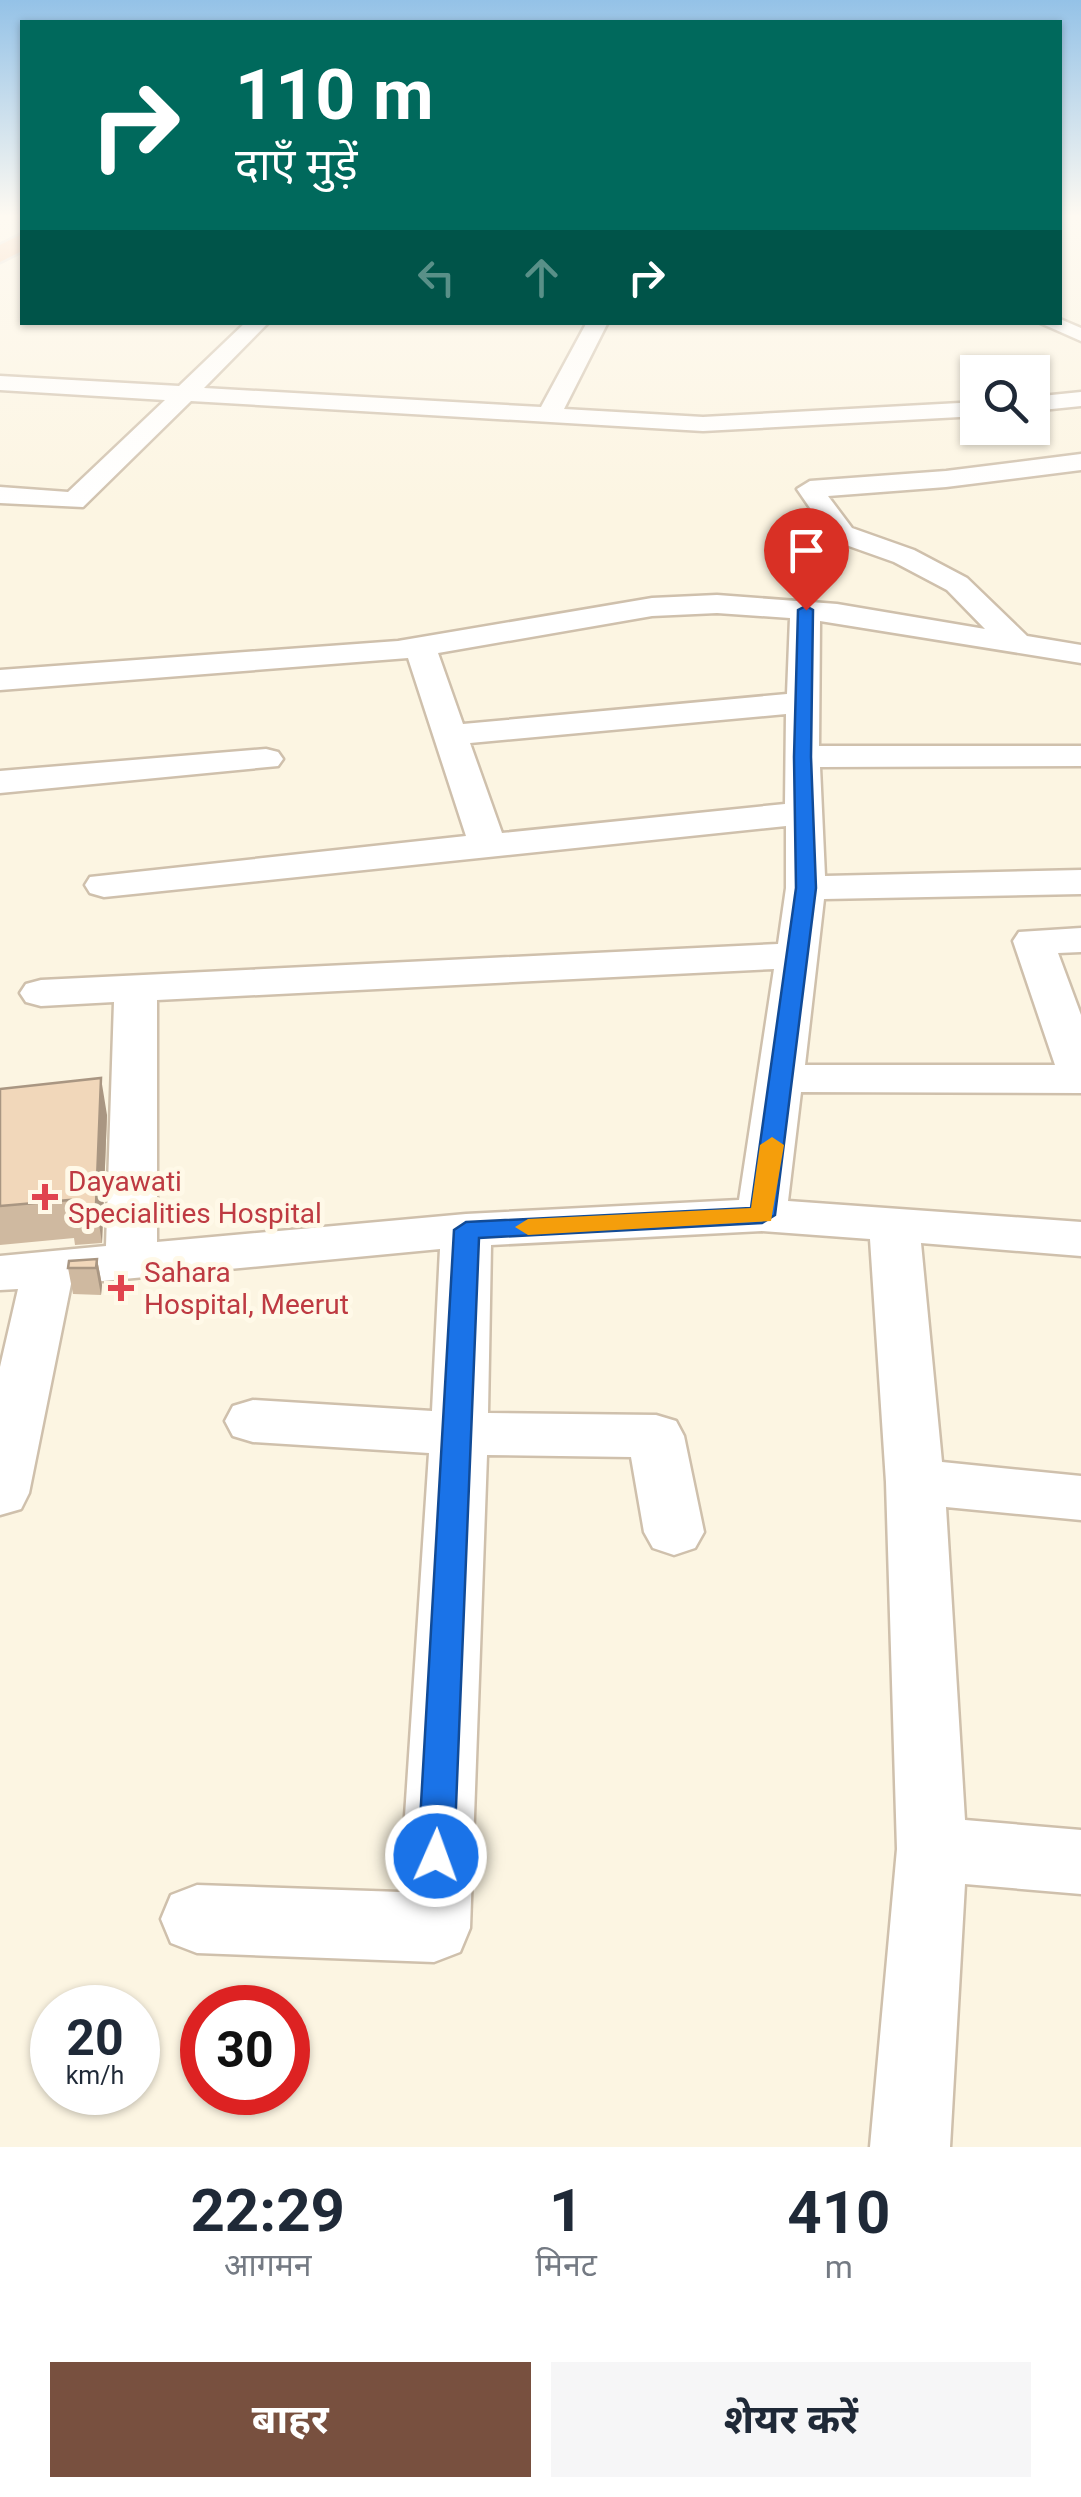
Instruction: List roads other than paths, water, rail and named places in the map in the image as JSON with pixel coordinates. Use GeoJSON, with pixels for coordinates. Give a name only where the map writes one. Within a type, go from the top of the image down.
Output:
{"type":"FeatureCollection","features":[{"type":"Feature","properties":{"kind":"street"},"geometry":{"type":"LineString","coordinates":[[0,495],[74,501],[256,325]]}},
{"type":"Feature","properties":{"kind":"street"},"geometry":{"type":"LineString","coordinates":[[549,415],[596,325]]}},
{"type":"Feature","properties":{"kind":"street"},"geometry":{"type":"LineString","coordinates":[[1056,325],[1081,334]]}},
{"type":"Feature","properties":{"kind":"street"},"geometry":{"type":"LineString","coordinates":[[0,383],[703,424],[960,410]]}},
{"type":"Feature","properties":{"kind":"street"},"geometry":{"type":"LineString","coordinates":[[1050,402],[1081,399]]}},
{"type":"Feature","properties":{"kind":"street"},"geometry":{"type":"LineString","coordinates":[[1019,645],[957,584],[904,556],[842,534],[810,489],[1079,465]]}},
{"type":"Feature","properties":{"kind":"street"},"geometry":{"type":"LineString","coordinates":[[0,680],[420,646],[652,607],[717,604],[806,610],[1081,654]]}},
{"type":"Feature","properties":{"kind":"street"},"geometry":{"type":"LineString","coordinates":[[762,1215],[806,888],[802,757],[806,610]]}},
{"type":"Feature","properties":{"kind":"street"},"geometry":{"type":"LineString","coordinates":[[420,646],[488,846]]}},
{"type":"Feature","properties":{"kind":"street"},"geometry":{"type":"LineString","coordinates":[[452,736],[804,702]]}},
{"type":"Feature","properties":{"kind":"street"},"geometry":{"type":"LineString","coordinates":[[802,757],[1081,756]]}},
{"type":"Feature","properties":{"kind":"street"},"geometry":{"type":"LineString","coordinates":[[0,782],[266,759]]}},
{"type":"Feature","properties":{"kind":"street"},"geometry":{"type":"LineString","coordinates":[[104,885],[804,813]]}},
{"type":"Feature","properties":{"kind":"street"},"geometry":{"type":"LineString","coordinates":[[806,888],[1081,882]]}},
{"type":"Feature","properties":{"kind":"street"},"geometry":{"type":"LineString","coordinates":[[781,1078],[1081,1078],[1034,941],[1081,940]]}},
{"type":"Feature","properties":{"kind":"street"},"geometry":{"type":"LineString","coordinates":[[42,993],[797,955]]}},
{"type":"Feature","properties":{"kind":"street"},"geometry":{"type":"LineString","coordinates":[[131,1263],[136,988]]}},
{"type":"Feature","properties":{"kind":"street"},"geometry":{"type":"LineString","coordinates":[[0,1492],[24,1272],[466,1230],[762,1215],[1081,1239]]}},
{"type":"Feature","properties":{"kind":"street"},"geometry":{"type":"LineString","coordinates":[[894,1225],[915,1482],[932,1849],[910,2147]]}},
{"type":"Feature","properties":{"kind":"street"},"geometry":{"type":"LineString","coordinates":[[197,1919],[434,1928],[466,1230]]}},
{"type":"Feature","properties":{"kind":"street"},"geometry":{"type":"LineString","coordinates":[[254,1421],[458,1434],[656,1436],[674,1532]]}},
{"type":"Feature","properties":{"kind":"street"},"geometry":{"type":"LineString","coordinates":[[915,1482],[1081,1498]]}},
{"type":"Feature","properties":{"kind":"street"},"geometry":{"type":"LineString","coordinates":[[932,1849],[1081,1862]]}},
{"type":"Feature","properties":{"kind":"place","name":"Dayawati Specialities Hospital"},"geometry":{"type":"Point","coordinates":[45,1197]}},
{"type":"Feature","properties":{"kind":"place","name":"Sahara Hospital, Meerut"},"geometry":{"type":"Point","coordinates":[121,1288]}}]}
